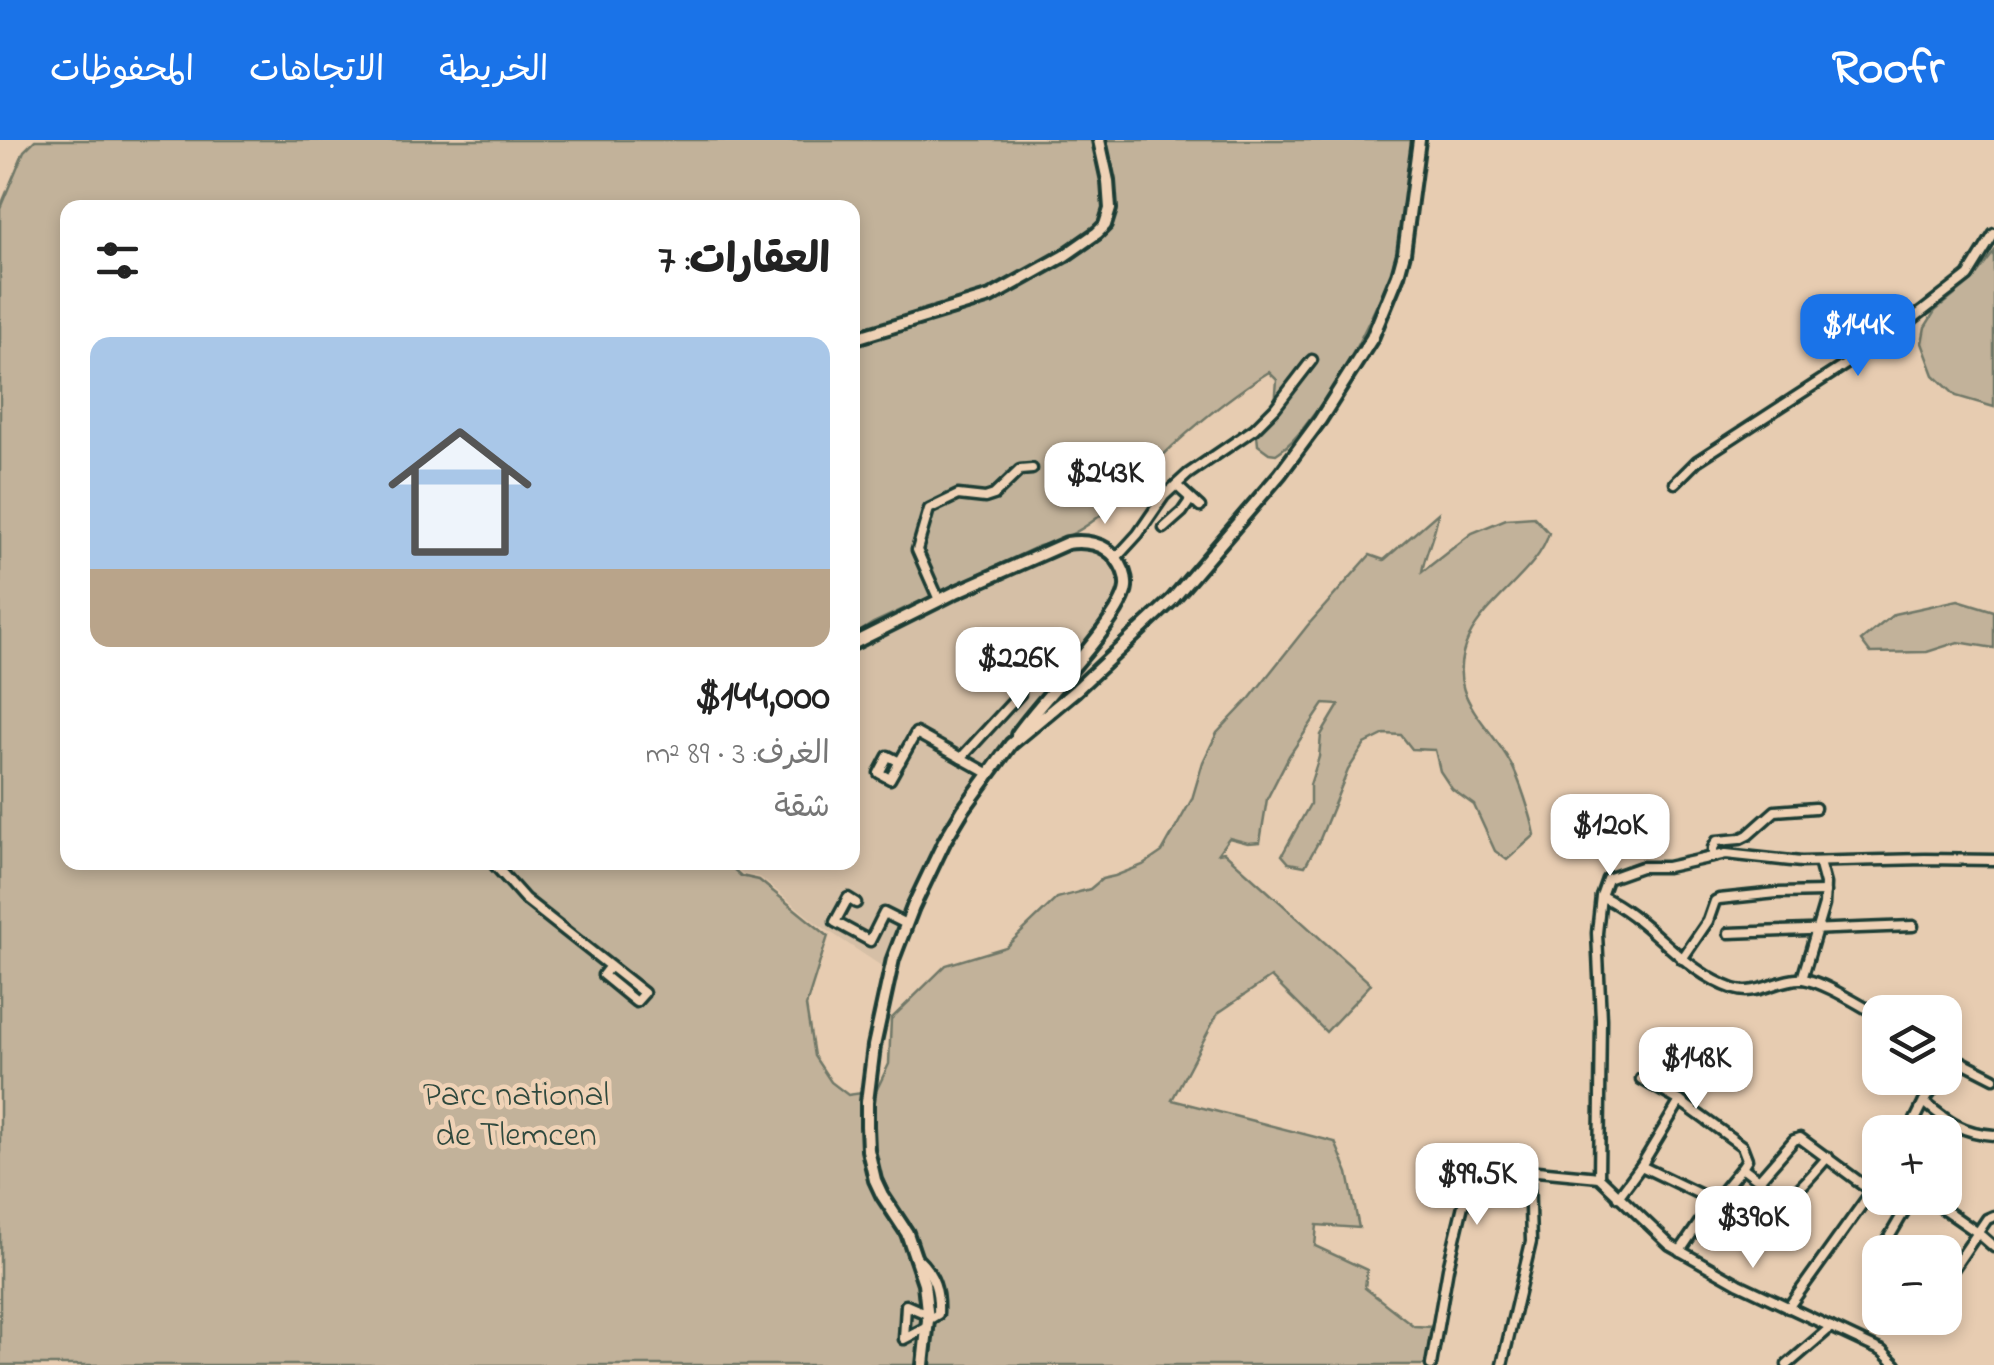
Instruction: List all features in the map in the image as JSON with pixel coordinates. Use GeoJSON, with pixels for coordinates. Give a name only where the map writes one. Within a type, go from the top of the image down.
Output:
{"type":"FeatureCollection","features":[{"type":"Feature","properties":{"kind":"main road"},"geometry":{"type":"LineString","coordinates":[[860,338],[990,297],[1097,233],[1105,225],[1110,209],[1099,140]]}},
{"type":"Feature","properties":{"kind":"main road"},"geometry":{"type":"LineString","coordinates":[[1010,744],[1076,690],[1172,600],[1280,474],[1320,420],[1372,338],[1398,275],[1419,140]]}},
{"type":"Feature","properties":{"kind":"main road"},"geometry":{"type":"LineString","coordinates":[[860,640],[1067,543],[1084,542],[1109,551],[1125,576],[1126,586],[1118,607],[988,773],[945,840],[893,959],[874,1046],[867,1102],[868,1150],[882,1195],[907,1233],[924,1282],[924,1365]]}},
{"type":"Feature","properties":{"kind":"street"},"geometry":{"type":"LineString","coordinates":[[1674,483],[1697,461],[1897,331],[1968,276],[1994,234]]}},
{"type":"Feature","properties":{"kind":"street"},"geometry":{"type":"LineString","coordinates":[[1116,558],[1164,496],[1254,429],[1312,360]]}},
{"type":"Feature","properties":{"kind":"street"},"geometry":{"type":"LineString","coordinates":[[939,600],[917,550],[929,509],[958,496],[994,495],[1020,470],[1032,469]]}},
{"type":"Feature","properties":{"kind":"street"},"geometry":{"type":"LineString","coordinates":[[1176,485],[1200,507]]}},
{"type":"Feature","properties":{"kind":"street"},"geometry":{"type":"LineString","coordinates":[[1164,528],[1191,499]]}},
{"type":"Feature","properties":{"kind":"street"},"geometry":{"type":"LineString","coordinates":[[1018,682],[1040,640]]}},
{"type":"Feature","properties":{"kind":"street"},"geometry":{"type":"LineString","coordinates":[[961,758],[1020,694],[1011,654]]}},
{"type":"Feature","properties":{"kind":"street"},"geometry":{"type":"LineString","coordinates":[[900,762],[916,733],[988,773]]}},
{"type":"Feature","properties":{"kind":"street"},"geometry":{"type":"LineString","coordinates":[[1713,857],[1717,841],[1748,835],[1775,810],[1815,808]]}},
{"type":"Feature","properties":{"kind":"street"},"geometry":{"type":"LineString","coordinates":[[1599,1178],[1601,1019],[1597,933],[1607,879],[1641,866],[1667,867],[1726,854],[1819,862],[1994,860]]}},
{"type":"Feature","properties":{"kind":"street"},"geometry":{"type":"LineString","coordinates":[[1802,979],[1825,892],[1819,862]]}},
{"type":"Feature","properties":{"kind":"street"},"geometry":{"type":"LineString","coordinates":[[499,870],[525,899],[610,966],[644,993],[636,1002],[602,975],[610,966]]}},
{"type":"Feature","properties":{"kind":"street"},"geometry":{"type":"LineString","coordinates":[[1682,960],[1708,921],[1715,900],[1825,892]]}},
{"type":"Feature","properties":{"kind":"street"},"geometry":{"type":"LineString","coordinates":[[1601,896],[1630,911],[1689,966],[1737,990],[1802,979],[1862,1006]]}},
{"type":"Feature","properties":{"kind":"street"},"geometry":{"type":"LineString","coordinates":[[856,903],[848,898],[835,922],[870,941],[884,913],[906,924]]}},
{"type":"Feature","properties":{"kind":"street"},"geometry":{"type":"LineString","coordinates":[[1728,933],[1913,926]]}},
{"type":"Feature","properties":{"kind":"street"},"geometry":{"type":"LineString","coordinates":[[1962,1062],[1994,1078]]}},
{"type":"Feature","properties":{"kind":"street"},"geometry":{"type":"LineString","coordinates":[[1641,1079],[1680,1101],[1746,1152],[1742,1167],[1680,1251]]}},
{"type":"Feature","properties":{"kind":"street"},"geometry":{"type":"LineString","coordinates":[[1918,1115],[1929,1095]]}},
{"type":"Feature","properties":{"kind":"street"},"geometry":{"type":"LineString","coordinates":[[1618,1198],[1680,1101]]}},
{"type":"Feature","properties":{"kind":"street"},"geometry":{"type":"LineString","coordinates":[[1924,1102],[1939,1115]]}},
{"type":"Feature","properties":{"kind":"street"},"geometry":{"type":"LineString","coordinates":[[1962,1129],[1994,1135]]}},
{"type":"Feature","properties":{"kind":"street"},"geometry":{"type":"LineString","coordinates":[[1759,1180],[1800,1138],[1862,1183]]}},
{"type":"Feature","properties":{"kind":"street"},"geometry":{"type":"LineString","coordinates":[[1742,1167],[1786,1198],[1828,1157]]}},
{"type":"Feature","properties":{"kind":"street"},"geometry":{"type":"LineString","coordinates":[[1640,1166],[1714,1201]]}},
{"type":"Feature","properties":{"kind":"street"},"geometry":{"type":"LineString","coordinates":[[1430,1365],[1464,1201],[1482,1180],[1537,1172],[1599,1178],[1670,1245],[1739,1284],[1882,1351],[1896,1365]]}},
{"type":"Feature","properties":{"kind":"street"},"geometry":{"type":"LineString","coordinates":[[1502,1365],[1531,1242],[1529,1173]]}},
{"type":"Feature","properties":{"kind":"street"},"geometry":{"type":"LineString","coordinates":[[1788,1308],[1862,1207]]}},
{"type":"Feature","properties":{"kind":"street"},"geometry":{"type":"LineString","coordinates":[[1953,1215],[1994,1248]]}},
{"type":"Feature","properties":{"kind":"street"},"geometry":{"type":"LineString","coordinates":[[1962,1256],[1994,1216]]}},
{"type":"Feature","properties":{"kind":"street"},"geometry":{"type":"LineString","coordinates":[[1787,1365],[1831,1327]]}},
{"type":"Feature","properties":{"kind":"shaded area"},"geometry":{"type":"Polygon","coordinates":[[[1084,547],[1103,556],[1118,578],[1116,601],[1033,705],[943,835],[883,967],[815,922],[760,877],[738,870],[860,870],[860,649],[941,604],[1070,548],[1084,547]]]}},
{"type":"Feature","properties":{"kind":"green space","name":"Parc national de Tlemcen"},"geometry":{"type":"Polygon","coordinates":[[[35,140],[1417,140],[1393,270],[1337,380],[1287,446],[1276,454],[1258,445],[1257,435],[1274,418],[1277,380],[1269,372],[1197,425],[1113,505],[1079,531],[1039,546],[860,631],[860,200],[60,200],[60,870],[735,870],[741,876],[759,880],[828,936],[806,1006],[814,1056],[831,1082],[848,1095],[876,1091],[889,1064],[891,1019],[946,965],[1006,947],[1057,898],[1090,889],[1102,879],[1143,865],[1162,852],[1192,799],[1217,733],[1370,555],[1384,560],[1438,513],[1422,572],[1472,533],[1506,519],[1534,517],[1549,533],[1543,547],[1477,623],[1462,657],[1461,674],[1470,704],[1514,769],[1535,835],[1507,860],[1495,851],[1474,805],[1452,789],[1440,771],[1435,750],[1412,749],[1401,735],[1385,734],[1365,744],[1348,770],[1305,866],[1289,863],[1282,855],[1310,804],[1321,735],[1339,705],[1324,704],[1289,756],[1267,799],[1260,842],[1229,838],[1218,853],[1224,852],[1371,984],[1326,1032],[1271,977],[1218,1013],[1172,1100],[1335,1142],[1348,1173],[1359,1228],[1317,1225],[1315,1246],[1367,1270],[1365,1288],[1414,1326],[1432,1327],[1427,1365],[0,1365],[0,208],[24,151],[35,140]]]}},
{"type":"Feature","properties":{"kind":"green space"},"geometry":{"type":"Polygon","coordinates":[[[1994,252],[1994,407],[1956,396],[1934,375],[1922,343],[1925,327],[1935,311],[1972,281],[1994,252]]]}},
{"type":"Feature","properties":{"kind":"green space"},"geometry":{"type":"Polygon","coordinates":[[[1958,600],[1994,611],[1994,648],[1958,642],[1927,652],[1870,653],[1861,641],[1894,614],[1958,600]]]}}]}
